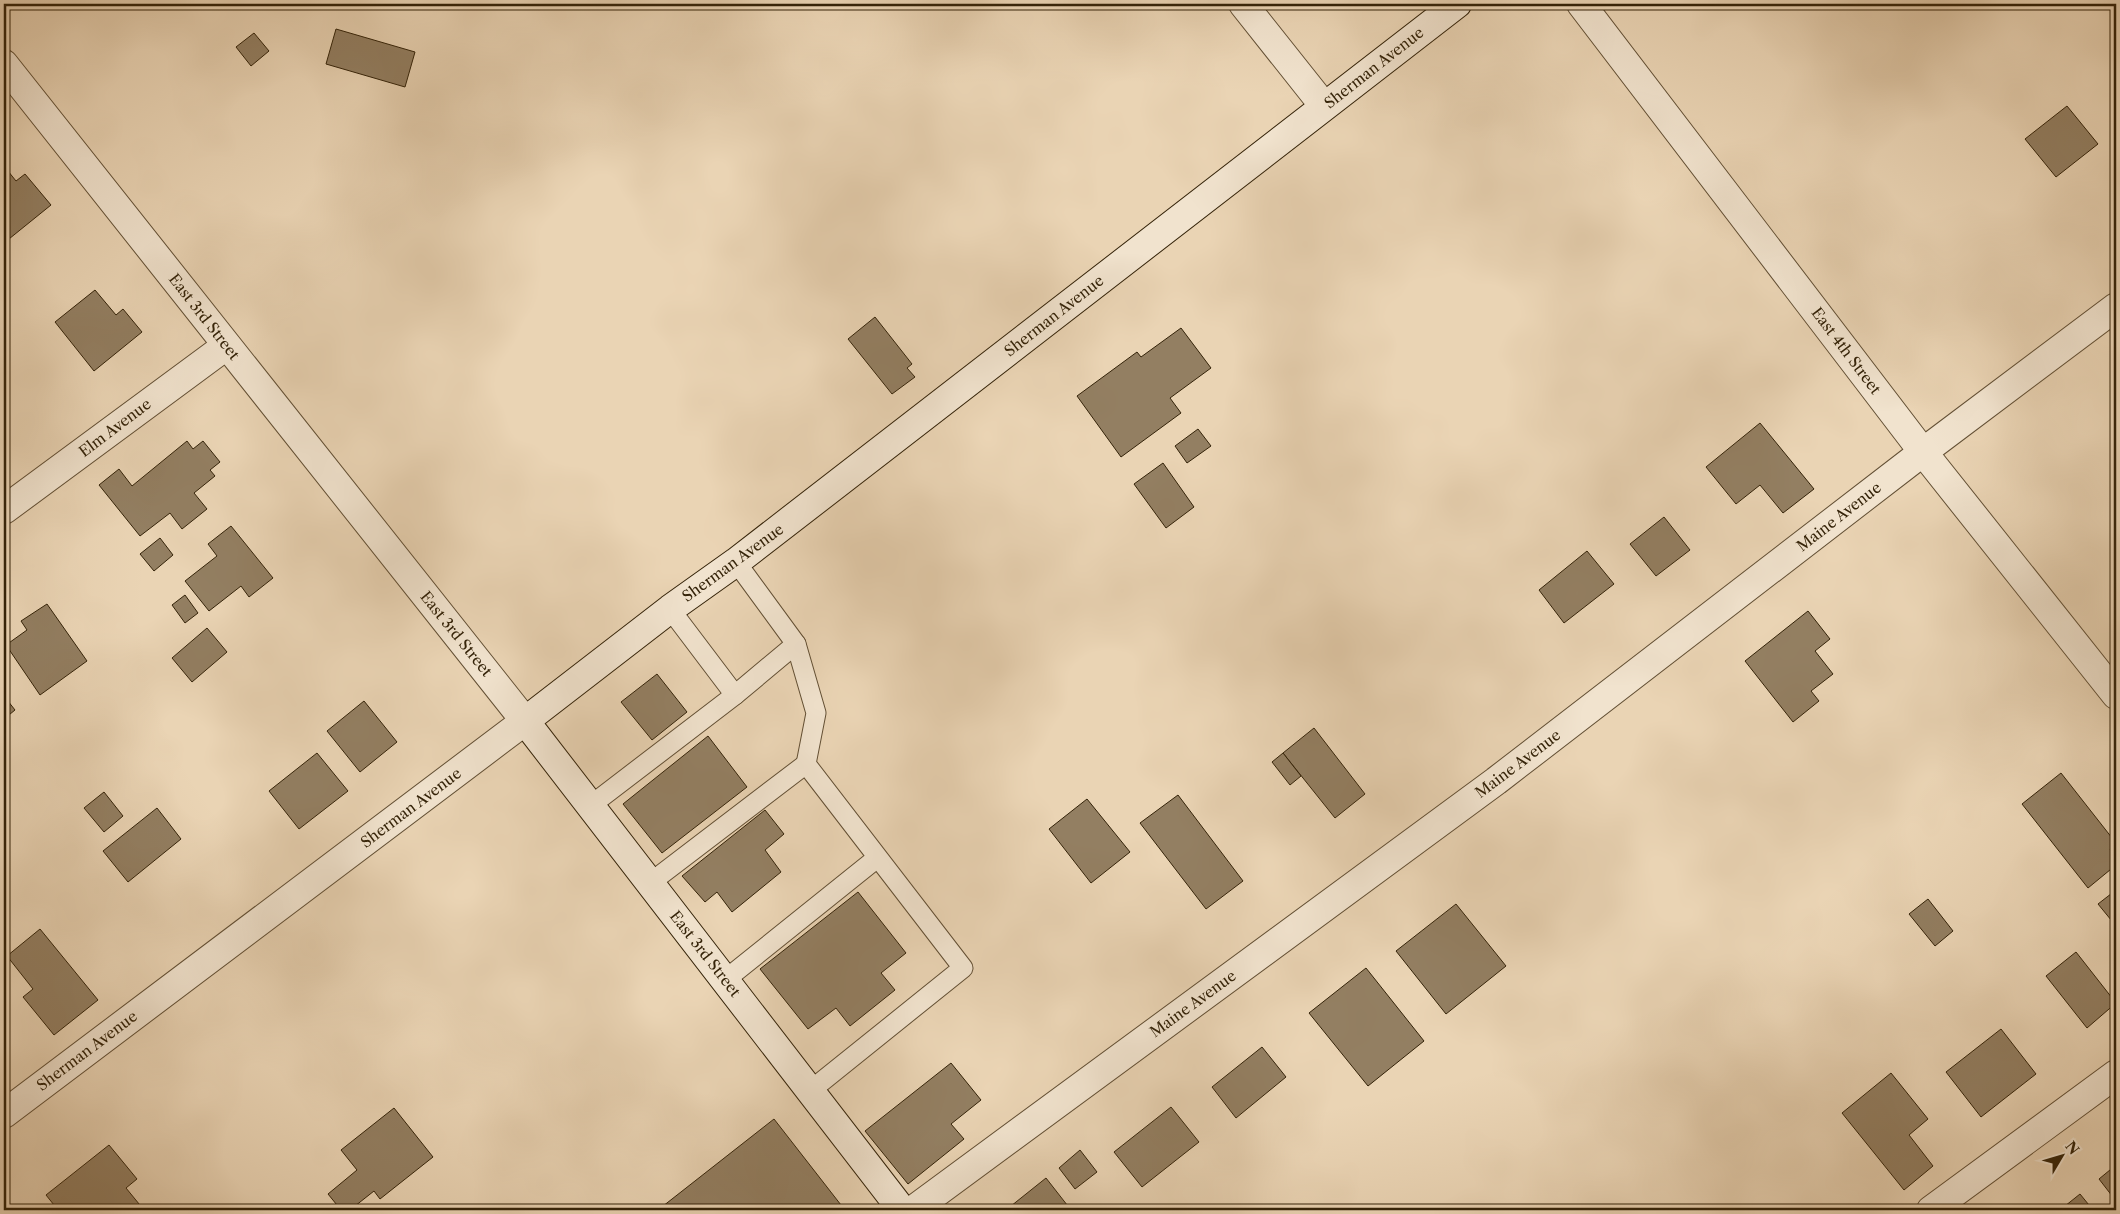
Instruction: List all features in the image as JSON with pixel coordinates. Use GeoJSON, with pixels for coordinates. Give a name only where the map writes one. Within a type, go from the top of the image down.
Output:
{"type":"FeatureCollection","features":[{"type":"Feature","properties":{"kind":"street"},"geometry":{"type":"LineString","coordinates":[[1243,4],[1324,106]]}},
{"type":"Feature","properties":{"kind":"street","name":"Sherman Avenue"},"geometry":{"type":"LineString","coordinates":[[4,1114],[525,721],[670,609],[736,562],[1457,4]]}},
{"type":"Feature","properties":{"kind":"street","name":"East 4th Street"},"geometry":{"type":"LineString","coordinates":[[1581,4],[1924,452],[2116,695]]}},
{"type":"Feature","properties":{"kind":"street","name":"East 3rd Street"},"geometry":{"type":"LineString","coordinates":[[4,64],[525,721],[902,1210]]}},
{"type":"Feature","properties":{"kind":"street","name":"Maine Avenue"},"geometry":{"type":"LineString","coordinates":[[913,1210],[1496,781],[2116,307]]}},
{"type":"Feature","properties":{"kind":"street","name":"Elm Avenue"},"geometry":{"type":"LineString","coordinates":[[4,510],[226,346]]}},
{"type":"Feature","properties":{"kind":"street"},"geometry":{"type":"LineString","coordinates":[[1931,1210],[2116,1074]]}},
{"type":"Feature","properties":{"kind":"lane"},"geometry":{"type":"LineString","coordinates":[[650,883],[806,764],[816,713],[796,644],[736,562]]}},
{"type":"Feature","properties":{"kind":"lane"},"geometry":{"type":"LineString","coordinates":[[670,609],[734,695]]}},
{"type":"Feature","properties":{"kind":"lane"},"geometry":{"type":"LineString","coordinates":[[590,806],[734,695],[796,644]]}},
{"type":"Feature","properties":{"kind":"lane"},"geometry":{"type":"LineString","coordinates":[[806,764],[963,968],[810,1091]]}},
{"type":"Feature","properties":{"kind":"lane"},"geometry":{"type":"LineString","coordinates":[[725,980],[878,858]]}},
{"type":"Feature","properties":{"kind":"building"},"geometry":{"type":"Polygon","coordinates":[[[336,29],[415,52],[405,87],[326,64],[336,29]]]}},
{"type":"Feature","properties":{"kind":"building"},"geometry":{"type":"Polygon","coordinates":[[[254,33],[269,51],[251,66],[236,47],[254,33]]]}},
{"type":"Feature","properties":{"kind":"building"},"geometry":{"type":"Polygon","coordinates":[[[2067,106],[2098,144],[2056,177],[2025,139],[2067,106]]]}},
{"type":"Feature","properties":{"kind":"building"},"geometry":{"type":"Polygon","coordinates":[[[4,166],[16,181],[25,174],[51,205],[4,243],[4,166]]]}},
{"type":"Feature","properties":{"kind":"building"},"geometry":{"type":"Polygon","coordinates":[[[95,290],[116,315],[123,309],[142,332],[94,371],[55,322],[95,290]]]}},
{"type":"Feature","properties":{"kind":"building"},"geometry":{"type":"Polygon","coordinates":[[[875,317],[912,364],[907,368],[915,377],[892,394],[848,339],[875,317]]]}},
{"type":"Feature","properties":{"kind":"building"},"geometry":{"type":"Polygon","coordinates":[[[1181,328],[1211,368],[1170,398],[1181,413],[1121,457],[1077,396],[1137,352],[1141,357],[1181,328]]]}},
{"type":"Feature","properties":{"kind":"building"},"geometry":{"type":"Polygon","coordinates":[[[1760,423],[1814,489],[1783,513],[1760,485],[1736,504],[1706,467],[1760,423]]]}},
{"type":"Feature","properties":{"kind":"building"},"geometry":{"type":"Polygon","coordinates":[[[1198,429],[1211,446],[1187,463],[1175,446],[1198,429]]]}},
{"type":"Feature","properties":{"kind":"building"},"geometry":{"type":"Polygon","coordinates":[[[187,441],[193,449],[203,441],[220,462],[210,470],[215,476],[194,493],[207,509],[182,529],[170,513],[140,536],[99,485],[119,469],[132,486],[187,441]]]}},
{"type":"Feature","properties":{"kind":"building"},"geometry":{"type":"Polygon","coordinates":[[[1163,463],[1194,507],[1166,528],[1134,484],[1163,463]]]}},
{"type":"Feature","properties":{"kind":"building"},"geometry":{"type":"Polygon","coordinates":[[[1664,517],[1690,550],[1656,576],[1630,544],[1664,517]]]}},
{"type":"Feature","properties":{"kind":"building"},"geometry":{"type":"Polygon","coordinates":[[[231,526],[273,578],[249,597],[241,586],[209,611],[185,581],[217,556],[208,544],[231,526]]]}},
{"type":"Feature","properties":{"kind":"building"},"geometry":{"type":"Polygon","coordinates":[[[160,538],[173,555],[154,571],[140,554],[160,538]]]}},
{"type":"Feature","properties":{"kind":"building"},"geometry":{"type":"Polygon","coordinates":[[[1587,551],[1614,584],[1564,623],[1539,590],[1587,551]]]}},
{"type":"Feature","properties":{"kind":"building"},"geometry":{"type":"Polygon","coordinates":[[[185,595],[198,613],[185,623],[172,605],[185,595]]]}},
{"type":"Feature","properties":{"kind":"building"},"geometry":{"type":"Polygon","coordinates":[[[47,604],[87,661],[40,695],[6,645],[27,630],[21,621],[47,604]]]}},
{"type":"Feature","properties":{"kind":"building"},"geometry":{"type":"Polygon","coordinates":[[[1808,611],[1830,639],[1815,651],[1833,674],[1811,691],[1819,701],[1793,722],[1745,661],[1808,611]]]}},
{"type":"Feature","properties":{"kind":"building"},"geometry":{"type":"Polygon","coordinates":[[[207,628],[227,652],[192,682],[172,658],[207,628]]]}},
{"type":"Feature","properties":{"kind":"building"},"geometry":{"type":"Polygon","coordinates":[[[657,674],[687,712],[652,740],[621,702],[657,674]]]}},
{"type":"Feature","properties":{"kind":"building"},"geometry":{"type":"Polygon","coordinates":[[[4,696],[15,710],[4,719],[4,696]]]}},
{"type":"Feature","properties":{"kind":"building"},"geometry":{"type":"Polygon","coordinates":[[[364,701],[397,742],[360,772],[327,731],[364,701]]]}},
{"type":"Feature","properties":{"kind":"building"},"geometry":{"type":"Polygon","coordinates":[[[1314,728],[1365,794],[1335,818],[1283,753],[1314,728]]]}},
{"type":"Feature","properties":{"kind":"building"},"geometry":{"type":"Polygon","coordinates":[[[708,736],[747,787],[662,853],[623,804],[708,736]]]}},
{"type":"Feature","properties":{"kind":"building"},"geometry":{"type":"Polygon","coordinates":[[[317,753],[348,791],[299,829],[269,791],[317,753]]]}},
{"type":"Feature","properties":{"kind":"building"},"geometry":{"type":"Polygon","coordinates":[[[1283,753],[1301,776],[1290,785],[1272,762],[1283,753]]]}},
{"type":"Feature","properties":{"kind":"building"},"geometry":{"type":"Polygon","coordinates":[[[2061,773],[2116,843],[2110,849],[2116,858],[2116,865],[2088,888],[2022,804],[2061,773]]]}},
{"type":"Feature","properties":{"kind":"building"},"geometry":{"type":"Polygon","coordinates":[[[104,792],[123,816],[104,832],[84,808],[104,792]]]}},
{"type":"Feature","properties":{"kind":"building"},"geometry":{"type":"Polygon","coordinates":[[[1178,795],[1243,881],[1206,909],[1140,823],[1178,795]]]}},
{"type":"Feature","properties":{"kind":"building"},"geometry":{"type":"Polygon","coordinates":[[[1087,799],[1130,852],[1091,883],[1049,829],[1087,799]]]}},
{"type":"Feature","properties":{"kind":"building"},"geometry":{"type":"Polygon","coordinates":[[[157,808],[181,839],[128,882],[103,851],[157,808]]]}},
{"type":"Feature","properties":{"kind":"building"},"geometry":{"type":"Polygon","coordinates":[[[765,810],[784,834],[765,850],[781,872],[732,912],[717,892],[705,902],[682,876],[765,810]]]}},
{"type":"Feature","properties":{"kind":"building"},"geometry":{"type":"Polygon","coordinates":[[[2116,890],[2116,926],[2098,904],[2116,890]]]}},
{"type":"Feature","properties":{"kind":"building"},"geometry":{"type":"Polygon","coordinates":[[[858,892],[906,953],[881,973],[895,990],[850,1026],[836,1008],[808,1029],[760,969],[858,892]]]}},
{"type":"Feature","properties":{"kind":"building"},"geometry":{"type":"Polygon","coordinates":[[[1928,899],[1953,931],[1935,946],[1909,914],[1928,899]]]}},
{"type":"Feature","properties":{"kind":"building"},"geometry":{"type":"Polygon","coordinates":[[[1456,904],[1506,966],[1446,1014],[1396,951],[1456,904]]]}},
{"type":"Feature","properties":{"kind":"building"},"geometry":{"type":"Polygon","coordinates":[[[40,929],[98,1000],[54,1035],[23,997],[33,989],[7,956],[40,929]]]}},
{"type":"Feature","properties":{"kind":"building"},"geometry":{"type":"Polygon","coordinates":[[[2076,952],[2116,1003],[2087,1028],[2046,976],[2076,952]]]}},
{"type":"Feature","properties":{"kind":"building"},"geometry":{"type":"Polygon","coordinates":[[[1366,968],[1424,1041],[1368,1086],[1309,1013],[1366,968]]]}},
{"type":"Feature","properties":{"kind":"building"},"geometry":{"type":"Polygon","coordinates":[[[2001,1029],[2036,1074],[1981,1117],[1946,1072],[2001,1029]]]}},
{"type":"Feature","properties":{"kind":"building"},"geometry":{"type":"Polygon","coordinates":[[[1262,1047],[1286,1077],[1236,1118],[1212,1087],[1262,1047]]]}},
{"type":"Feature","properties":{"kind":"building"},"geometry":{"type":"Polygon","coordinates":[[[951,1063],[981,1100],[951,1124],[964,1139],[908,1184],[865,1131],[951,1063]]]}},
{"type":"Feature","properties":{"kind":"building"},"geometry":{"type":"Polygon","coordinates":[[[1891,1073],[1928,1119],[1909,1135],[1933,1166],[1904,1190],[1842,1113],[1891,1073]]]}},
{"type":"Feature","properties":{"kind":"building"},"geometry":{"type":"Polygon","coordinates":[[[1171,1107],[1199,1142],[1142,1187],[1114,1152],[1171,1107]]]}},
{"type":"Feature","properties":{"kind":"building"},"geometry":{"type":"Polygon","coordinates":[[[394,1108],[433,1157],[380,1199],[374,1191],[350,1210],[341,1210],[328,1194],[357,1170],[341,1150],[394,1108]]]}},
{"type":"Feature","properties":{"kind":"building"},"geometry":{"type":"Polygon","coordinates":[[[774,1119],[841,1205],[835,1210],[658,1210],[774,1119]]]}},
{"type":"Feature","properties":{"kind":"building"},"geometry":{"type":"Polygon","coordinates":[[[109,1145],[137,1179],[126,1188],[144,1210],[58,1210],[46,1195],[109,1145]]]}},
{"type":"Feature","properties":{"kind":"building"},"geometry":{"type":"Polygon","coordinates":[[[1080,1150],[1097,1172],[1075,1189],[1059,1168],[1080,1150]]]}},
{"type":"Feature","properties":{"kind":"building"},"geometry":{"type":"Polygon","coordinates":[[[2116,1165],[2116,1201],[2099,1179],[2116,1165]]]}},
{"type":"Feature","properties":{"kind":"building"},"geometry":{"type":"Polygon","coordinates":[[[1046,1178],[1071,1210],[1006,1210],[1046,1178]]]}},
{"type":"Feature","properties":{"kind":"building"},"geometry":{"type":"Polygon","coordinates":[[[2080,1194],[2093,1210],[2060,1210],[2080,1194]]]}}]}
